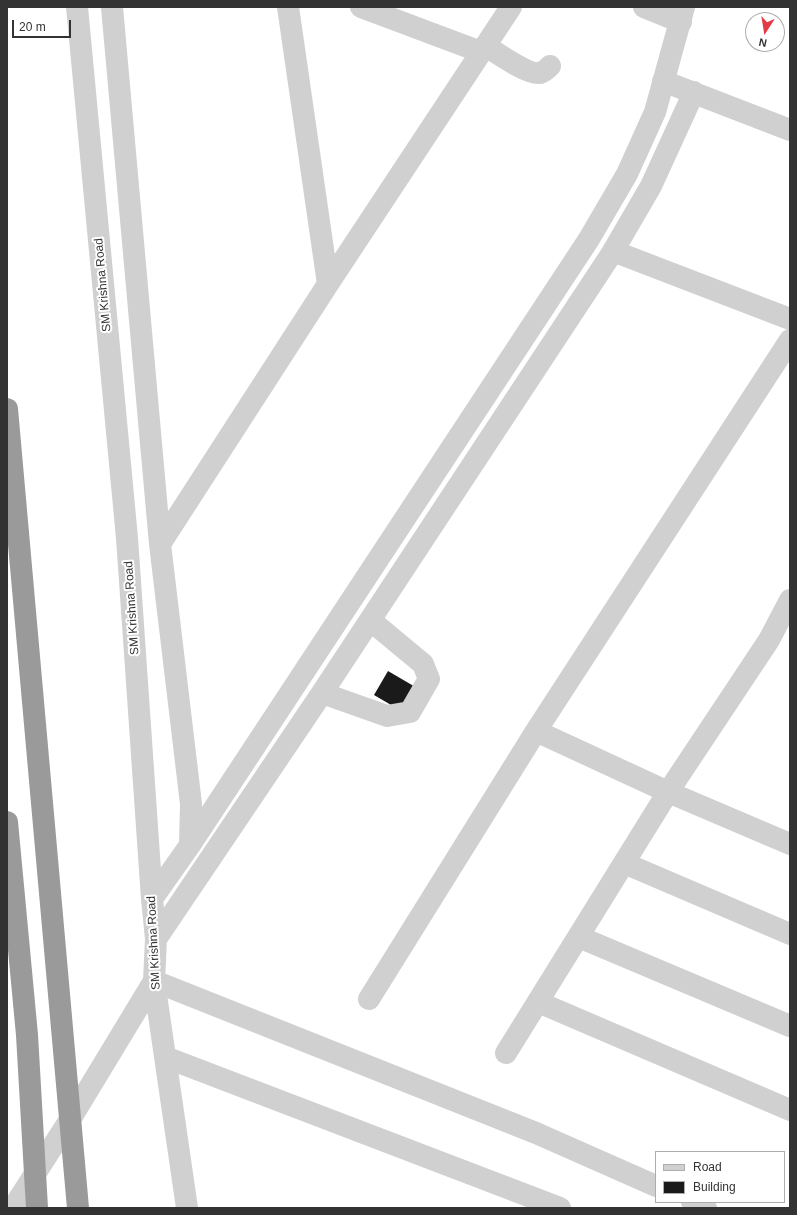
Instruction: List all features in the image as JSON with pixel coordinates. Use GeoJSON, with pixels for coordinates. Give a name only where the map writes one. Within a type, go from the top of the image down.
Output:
{"type":"FeatureCollection","features":[{"type":"Feature","properties":{"kind":"highway"},"geometry":{"type":"LineString","coordinates":[[7,409],[78,1208]]}},
{"type":"Feature","properties":{"kind":"highway"},"geometry":{"type":"LineString","coordinates":[[7,822],[27,1035],[37,1208]]}},
{"type":"Feature","properties":{"kind":"street","name":"SM Krishna Road"},"geometry":{"type":"LineString","coordinates":[[77,7],[127,538],[156,939],[154,981],[187,1208]]}},
{"type":"Feature","properties":{"kind":"street"},"geometry":{"type":"LineString","coordinates":[[112,7],[160,544],[191,804],[190,845]]}},
{"type":"Feature","properties":{"kind":"street"},"geometry":{"type":"LineString","coordinates":[[288,7],[328,284]]}},
{"type":"Feature","properties":{"kind":"street"},"geometry":{"type":"LineString","coordinates":[[361,7],[500,54],[511,63],[536,73],[541,73],[550,66]]}},
{"type":"Feature","properties":{"kind":"street"},"geometry":{"type":"LineString","coordinates":[[160,544],[328,284],[511,7]]}},
{"type":"Feature","properties":{"kind":"street"},"geometry":{"type":"LineString","coordinates":[[152,898],[190,845],[589,239],[627,174],[655,112],[682,15],[644,7]]}},
{"type":"Feature","properties":{"kind":"street"},"geometry":{"type":"LineString","coordinates":[[663,81],[790,130]]}},
{"type":"Feature","properties":{"kind":"street"},"geometry":{"type":"LineString","coordinates":[[156,939],[322,693],[613,251],[651,186],[694,92]]}},
{"type":"Feature","properties":{"kind":"street"},"geometry":{"type":"LineString","coordinates":[[613,251],[790,319]]}},
{"type":"Feature","properties":{"kind":"street"},"geometry":{"type":"LineString","coordinates":[[369,999],[536,731],[790,340]]}},
{"type":"Feature","properties":{"kind":"street"},"geometry":{"type":"LineString","coordinates":[[506,1053],[668,792],[769,640],[790,600]]}},
{"type":"Feature","properties":{"kind":"street"},"geometry":{"type":"LineString","coordinates":[[322,693],[387,716],[410,712],[429,680],[423,664],[370,620]]}},
{"type":"Feature","properties":{"kind":"street"},"geometry":{"type":"LineString","coordinates":[[536,731],[668,792],[790,844]]}},
{"type":"Feature","properties":{"kind":"street"},"geometry":{"type":"LineString","coordinates":[[624,863],[790,934]]}},
{"type":"Feature","properties":{"kind":"street"},"geometry":{"type":"LineString","coordinates":[[579,937],[790,1026]]}},
{"type":"Feature","properties":{"kind":"street"},"geometry":{"type":"LineString","coordinates":[[13,1208],[71,1118],[154,981],[536,1133],[655,1186]]}},
{"type":"Feature","properties":{"kind":"street"},"geometry":{"type":"LineString","coordinates":[[538,1002],[790,1110]]}},
{"type":"Feature","properties":{"kind":"street"},"geometry":{"type":"LineString","coordinates":[[165,1057],[557,1207]]}},
{"type":"Feature","properties":{"kind":"street"},"geometry":{"type":"LineString","coordinates":[[694,1203],[706,1208]]}},
{"type":"Feature","properties":{"kind":"building"},"geometry":{"type":"Polygon","coordinates":[[[388,671],[429,695],[415,719],[374,695],[388,671]]]}}]}
